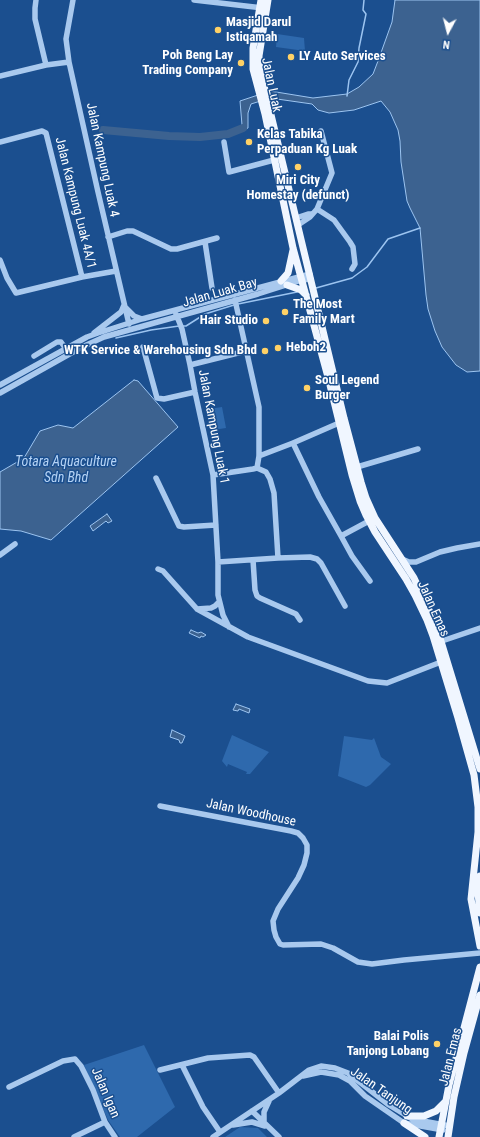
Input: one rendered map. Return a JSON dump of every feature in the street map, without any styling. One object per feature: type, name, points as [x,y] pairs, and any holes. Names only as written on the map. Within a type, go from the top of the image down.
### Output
[{"type":"main road","name":"Jalan Luak","points":[[268,0],[262,5],[259,56],[260,82],[312,282]]},
{"type":"main road","name":"Jalan Luak","points":[[268,114],[274,160],[303,288]]},
{"type":"main road","points":[[293,248],[288,274],[284,283],[303,288]]},
{"type":"main road","name":"Jalan Emas","points":[[312,282],[357,467],[366,498],[375,518],[411,575],[430,610],[442,641],[480,769]]},
{"type":"main road","name":"Jalan Emas","points":[[303,288],[328,377],[356,488],[369,521],[415,595],[433,636],[469,755],[476,789],[478,832],[471,899],[480,946]]},
{"type":"main road","points":[[480,876],[478,893],[480,913]]},
{"type":"main road","name":"Jalan Emas","points":[[440,1130],[445,1102],[480,967]]},
{"type":"main road","name":"Jalan Emas","points":[[449,1131],[454,1096],[480,995]]},
{"type":"main road","points":[[405,1120],[424,1116],[436,1110],[445,1102]]},
{"type":"main road","points":[[405,1120],[425,1137]]},
{"type":"street","points":[[36,0],[35,19],[46,65]]},
{"type":"street","name":"Jalan Kampung Luak 4","points":[[73,0],[66,39],[69,62],[129,324]]},
{"type":"street","points":[[194,0],[262,5]]},
{"type":"street","points":[[0,76],[46,65],[69,62]]},
{"type":"street","name":"Jalan Kampung Luak 4A/1","points":[[0,142],[42,131],[46,133],[82,277]]},
{"type":"street","points":[[297,222],[317,209],[332,174],[321,132]]},
{"type":"street","points":[[224,142],[229,172],[274,160]]},
{"type":"street","points":[[317,209],[334,220],[350,242],[355,264],[352,269]]},
{"type":"street","points":[[108,237],[127,231],[133,231],[171,248],[177,249],[218,238]]},
{"type":"street","points":[[205,242],[212,288]]},
{"type":"street","points":[[0,260],[7,278],[16,293],[82,277],[116,271]]},
{"type":"street","name":"Jalan Luak Bay","points":[[129,324],[284,283],[303,288],[312,282]]},
{"type":"street","name":"Jalan Luak Bay","points":[[125,330],[179,320],[284,283]]},
{"type":"street","points":[[235,300],[259,407],[259,456],[257,468]]},
{"type":"street","points":[[0,385],[87,337],[121,312],[125,306],[134,316],[142,320]]},
{"type":"street","name":"Jalan Kampung Luak 1","points":[[175,311],[182,329],[213,475],[219,602],[229,627]]},
{"type":"street","points":[[87,337],[129,324]]},
{"type":"street","points":[[129,324],[135,328]]},
{"type":"street","points":[[0,393],[82,347],[104,337],[125,330],[129,324]]},
{"type":"street","points":[[34,356],[60,342],[66,349]]},
{"type":"street","points":[[143,346],[157,398],[164,399],[195,392]]},
{"type":"street","points":[[190,365],[246,351]]},
{"type":"street","points":[[259,456],[339,423]]},
{"type":"street","points":[[293,443],[319,497],[352,556],[370,581]]},
{"type":"street","points":[[357,467],[418,449]]},
{"type":"street","points":[[213,475],[257,468],[266,472],[270,479],[274,493],[278,558]]},
{"type":"street","points":[[156,478],[179,526],[184,528],[216,525]]},
{"type":"street","points":[[341,536],[369,521]]},
{"type":"street","points":[[0,555],[15,544]]},
{"type":"street","points":[[401,559],[416,562],[440,552],[480,544]]},
{"type":"street","points":[[218,562],[278,558],[317,559],[344,606]]},
{"type":"street","points":[[253,560],[256,596],[296,614],[300,620]]},
{"type":"street","points":[[411,575],[416,562]]},
{"type":"street","points":[[158,569],[163,571],[198,609],[248,637],[375,683],[387,683],[441,662]]},
{"type":"street","points":[[198,609],[211,608],[219,602]]},
{"type":"street","points":[[442,641],[480,628]]},
{"type":"street","name":"Jalan Woodhouse","points":[[160,806],[291,831],[298,833],[303,838],[307,845],[304,865],[298,878],[278,909],[273,921],[276,937],[280,944],[313,944],[327,946],[358,962],[372,964],[480,953]]},
{"type":"street","points":[[160,1070],[208,1058],[245,1055],[254,1057],[279,1093]]},
{"type":"street","name":"Jalan Igan","points":[[9,1087],[63,1061],[75,1060],[81,1066],[105,1122],[115,1137]]},
{"type":"street","points":[[182,1065],[203,1107],[220,1132]]},
{"type":"street","name":"Jalan Tanjung","points":[[213,1137],[272,1098],[309,1070],[321,1066],[330,1066],[348,1073],[405,1120],[417,1121],[440,1130],[449,1131]]},
{"type":"street","points":[[266,1125],[264,1112],[272,1098]]},
{"type":"street","points":[[252,1111],[279,1137]]},
{"type":"street","points":[[74,1137],[105,1122]]},
{"type":"street","points":[[231,1125],[252,1122],[266,1125]]},
{"type":"shaded area","points":[[277,34],[304,38],[305,51],[276,47]]},
{"type":"shaded area","points":[[222,407],[226,428],[213,430],[209,409]]},
{"type":"shaded area","points":[[232,735],[269,752],[250,774],[246,774],[247,772],[228,764],[227,767],[222,761]]},
{"type":"shaded area","points":[[344,736],[372,740],[374,738],[381,757],[391,764],[370,785],[366,787],[338,776]]},
{"type":"shaded area","points":[[144,1045],[175,1107],[137,1137],[120,1137],[108,1120],[84,1065]]},
{"type":"shaded area","points":[[240,1127],[258,1128],[267,1137],[225,1137]]},
{"type":"water","points":[[395,0],[480,0],[480,371],[467,372],[456,365],[442,347],[435,331],[428,309],[420,228],[407,201],[398,130],[390,112],[381,101],[354,110],[329,113],[318,110],[312,104],[270,98],[251,104],[248,113],[248,128],[235,134],[232,130],[237,129],[242,125],[240,101],[270,91],[313,98],[347,94],[359,87],[373,74],[392,22]]},
{"type":"water","name":"Totara Aquaculture Sdn Bhd","points":[[134,380],[138,381],[178,427],[51,540],[21,531],[0,529],[0,472],[24,458],[40,431],[58,425],[73,428]]},
{"type":"water","points":[[107,514],[112,521],[108,523],[106,521],[93,531],[90,526]]},
{"type":"water","points":[[191,630],[198,633],[201,632],[206,635],[203,637],[201,636],[200,638],[189,633]]},
{"type":"water","points":[[236,704],[250,709],[249,713],[239,709],[238,711],[233,710]]},
{"type":"water","points":[[172,730],[185,736],[182,743],[180,743],[179,740],[170,737]]},
{"type":"waterway","points":[[347,96],[349,80],[358,62],[359,48],[366,14],[363,10],[364,0]]},
{"type":"waterway","points":[[103,130],[169,136],[200,137],[228,134],[243,128]]},
{"type":"waterway","points":[[316,288],[352,278],[367,267],[388,239],[420,228]]},
{"type":"waterway","points":[[238,304],[297,292]]},
{"type":"waterway","points":[[183,326],[186,326],[205,314],[234,305]]},
{"type":"waterway","points":[[116,338],[151,330],[179,326]]},
{"type":"place","name":"Masjid Darul Istiqamah","points":[[218,30]]},
{"type":"place","name":"LY Auto Services","points":[[291,57]]},
{"type":"place","name":"Poh Beng Lay Trading Company","points":[[241,63]]},
{"type":"place","name":"Kelas Tabika Perpaduan Kg Luak","points":[[249,142]]},
{"type":"place","name":"Miri City Homestay (defunct)","points":[[298,167]]},
{"type":"place","name":"The Most Family Mart","points":[[285,312]]},
{"type":"place","name":"Hair Studio","points":[[266,321]]},
{"type":"place","name":"Heboh2","points":[[278,348]]},
{"type":"place","name":"WTK Service & Warehousing Sdn Bhd","points":[[265,351]]},
{"type":"place","name":"Soul Legend Burger","points":[[307,388]]},
{"type":"place","name":"Balai Polis Tanjong Lobang","points":[[437,1044]]}]
